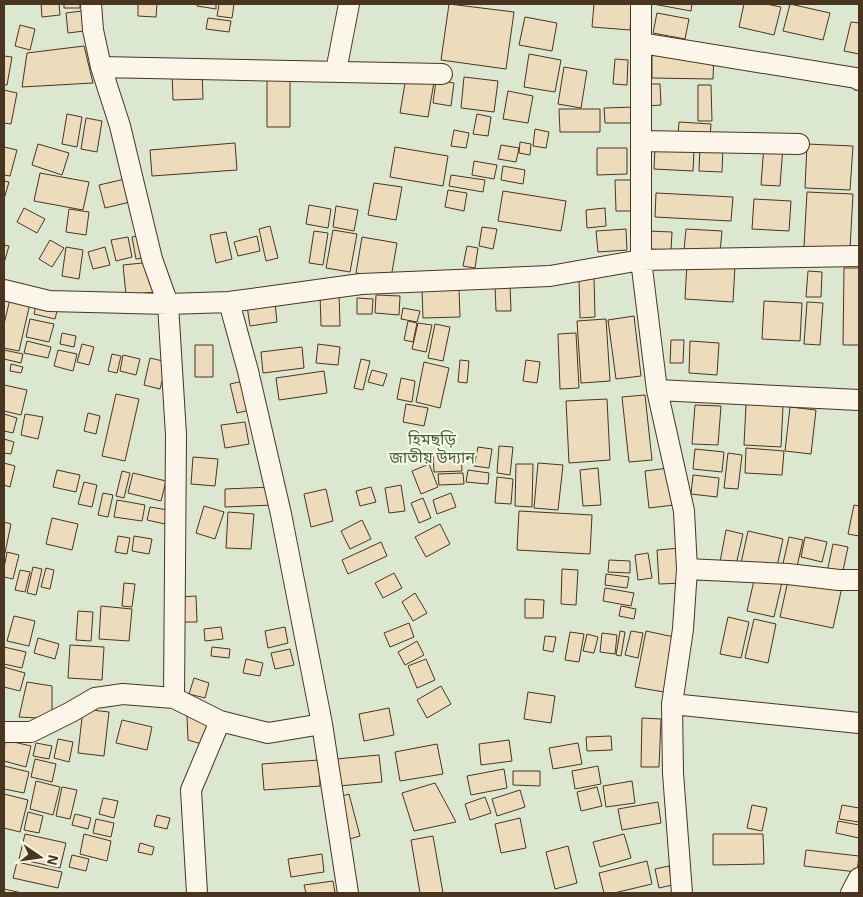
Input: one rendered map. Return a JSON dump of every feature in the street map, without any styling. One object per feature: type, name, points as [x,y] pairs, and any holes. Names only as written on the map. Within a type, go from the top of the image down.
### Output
[{"type":"street","points":[[91,4],[93,30],[101,67],[120,126],[152,259],[168,304],[176,435],[174,698]]},
{"type":"street","points":[[336,71],[349,4]]},
{"type":"street","points":[[641,4],[641,260],[657,390],[684,511],[687,569],[684,629],[672,704],[673,773],[682,893]]},
{"type":"street","points":[[641,43],[859,80]]},
{"type":"street","points":[[101,67],[442,74]]},
{"type":"street","points":[[641,141],[799,144]]},
{"type":"street","points":[[4,290],[49,301],[168,304],[229,302],[361,284],[550,276],[641,260],[859,256]]},
{"type":"street","points":[[229,302],[272,472],[322,724],[348,893]]},
{"type":"street","points":[[657,390],[859,400]]},
{"type":"street","points":[[687,569],[859,580]]},
{"type":"street","points":[[4,732],[31,732],[95,698],[124,694],[174,698],[220,721],[268,733],[322,724]]},
{"type":"street","points":[[672,704],[859,723]]},
{"type":"street","points":[[197,893],[191,790],[220,721]]},
{"type":"street","points":[[852,893],[859,878]]},
{"type":"green space","name":"হিমছড়ি জাতীয় উদ্যান","points":[[4,4],[859,4],[859,893],[4,893]]},
{"type":"building","points":[[41,4],[59,4],[60,15],[42,17]]},
{"type":"building","points":[[64,4],[80,4],[80,8],[64,8]]},
{"type":"building","points":[[138,4],[157,4],[156,17],[138,16]]},
{"type":"building","points":[[197,4],[216,4],[216,9],[197,6]]},
{"type":"building","points":[[219,4],[234,4],[232,18],[217,16]]},
{"type":"building","points":[[449,4],[514,12],[506,69],[441,60]]},
{"type":"building","points":[[594,4],[632,4],[630,30],[592,27]]},
{"type":"building","points":[[653,4],[692,4],[691,11]]},
{"type":"building","points":[[744,4],[766,4],[781,7],[774,35],[739,27]]},
{"type":"building","points":[[790,4],[830,13],[823,40],[783,31]]},
{"type":"building","points":[[82,11],[84,31],[68,33],[66,13]]},
{"type":"building","points":[[657,13],[689,19],[685,39],[653,33]]},
{"type":"building","points":[[525,17],[557,23],[552,51],[519,45]]},
{"type":"building","points":[[208,18],[231,21],[229,32],[206,29]]},
{"type":"building","points":[[851,22],[859,23],[859,54],[844,51]]},
{"type":"building","points":[[20,25],[35,29],[30,50],[15,46]]},
{"type":"building","points":[[84,46],[93,83],[22,87],[27,53]]},
{"type":"building","points":[[652,51],[714,52],[713,79],[652,78]]},
{"type":"building","points":[[529,54],[561,60],[555,92],[524,87]]},
{"type":"building","points":[[4,56],[12,57],[7,85],[4,85]]},
{"type":"building","points":[[615,59],[628,60],[627,85],[613,84]]},
{"type":"building","points":[[564,67],[587,71],[581,108],[558,104]]},
{"type":"building","points":[[172,71],[202,71],[203,99],[173,100]]},
{"type":"building","points":[[267,74],[290,74],[290,127],[267,127]]},
{"type":"building","points":[[406,77],[434,82],[428,117],[400,113]]},
{"type":"building","points":[[464,77],[498,81],[494,112],[461,108]]},
{"type":"building","points":[[436,80],[454,83],[451,106],[433,103]]},
{"type":"building","points":[[648,84],[660,84],[661,105],[648,106]]},
{"type":"building","points":[[698,85],[711,85],[712,121],[698,121]]},
{"type":"building","points":[[4,90],[17,93],[11,124],[4,123]]},
{"type":"building","points":[[508,91],[533,96],[528,123],[503,119]]},
{"type":"building","points":[[635,107],[635,123],[605,123],[604,108]]},
{"type":"building","points":[[559,109],[600,109],[600,132],[560,132]]},
{"type":"building","points":[[67,114],[82,117],[77,147],[62,144]]},
{"type":"building","points":[[477,114],[491,117],[488,136],[473,134]]},
{"type":"building","points":[[86,118],[102,121],[97,152],[81,149]]},
{"type":"building","points":[[679,122],[711,124],[710,137],[678,135]]},
{"type":"building","points":[[535,129],[549,132],[546,148],[533,146]]},
{"type":"building","points":[[454,130],[469,133],[466,148],[451,146]]},
{"type":"building","points":[[520,142],[531,144],[530,155],[519,153]]},
{"type":"building","points":[[235,143],[237,170],[152,176],[150,150]]},
{"type":"building","points":[[38,144],[69,153],[62,175],[32,165]]},
{"type":"building","points":[[807,144],[853,146],[850,190],[805,188]]},
{"type":"building","points":[[501,145],[519,148],[516,162],[498,159]]},
{"type":"building","points":[[700,145],[723,146],[722,172],[699,171]]},
{"type":"building","points":[[764,145],[783,146],[780,186],[761,185]]},
{"type":"building","points":[[4,147],[17,150],[10,176],[4,175]]},
{"type":"building","points":[[395,147],[448,156],[443,186],[390,177]]},
{"type":"building","points":[[597,148],[627,148],[627,174],[597,175]]},
{"type":"building","points":[[655,148],[694,150],[693,171],[654,169]]},
{"type":"building","points":[[474,161],[497,165],[494,179],[472,175]]},
{"type":"building","points":[[503,166],[525,170],[523,184],[501,180]]},
{"type":"building","points":[[40,173],[89,182],[83,210],[34,201]]},
{"type":"building","points":[[451,175],[485,180],[483,192],[449,186]]},
{"type":"building","points":[[125,179],[130,202],[105,208],[99,185]]},
{"type":"building","points":[[615,180],[631,180],[631,211],[616,211]]},
{"type":"building","points":[[4,181],[9,182],[4,199]]},
{"type":"building","points":[[374,183],[402,187],[396,220],[368,215]]},
{"type":"building","points":[[448,190],[467,193],[464,211],[445,207]]},
{"type":"building","points":[[503,191],[566,201],[561,231],[498,221]]},
{"type":"building","points":[[807,192],[853,194],[850,249],[804,247]]},
{"type":"building","points":[[656,193],[733,197],[731,221],[655,217]]},
{"type":"building","points":[[754,199],[791,201],[789,231],[752,229]]},
{"type":"building","points":[[309,205],[331,209],[328,228],[306,224]]},
{"type":"building","points":[[336,206],[358,210],[354,231],[333,227]]},
{"type":"building","points":[[24,208],[45,219],[37,233],[17,222]]},
{"type":"building","points":[[605,208],[606,226],[587,228],[586,210]]},
{"type":"building","points":[[69,209],[89,212],[86,235],[66,232]]},
{"type":"building","points":[[270,226],[278,258],[266,261],[259,229]]},
{"type":"building","points":[[482,227],[497,229],[493,249],[479,246]]},
{"type":"building","points":[[626,229],[627,250],[598,252],[596,231]]},
{"type":"building","points":[[686,229],[722,231],[720,252],[684,250]]},
{"type":"building","points":[[333,230],[357,234],[350,272],[326,268]]},
{"type":"building","points":[[314,231],[328,233],[323,265],[309,263]]},
{"type":"building","points":[[648,231],[672,232],[671,250],[647,249]]},
{"type":"building","points":[[226,232],[232,259],[216,263],[210,235]]},
{"type":"building","points":[[145,234],[149,257],[136,259],[132,237]]},
{"type":"building","points":[[257,236],[260,251],[238,256],[234,242]]},
{"type":"building","points":[[128,237],[132,257],[116,261],[111,240]]},
{"type":"building","points":[[362,237],[397,243],[391,278],[356,273]]},
{"type":"building","points":[[50,240],[64,248],[52,267],[39,259]]},
{"type":"building","points":[[4,245],[9,246],[4,263]]},
{"type":"building","points":[[467,246],[478,248],[475,268],[463,266]]},
{"type":"building","points":[[66,247],[83,250],[79,279],[62,276]]},
{"type":"building","points":[[105,247],[110,265],[93,269],[88,252]]},
{"type":"building","points":[[152,262],[155,292],[126,295],[123,265]]},
{"type":"building","points":[[687,262],[735,265],[733,302],[685,299]]},
{"type":"building","points":[[844,268],[859,268],[859,345],[843,345]]},
{"type":"building","points":[[808,271],[822,272],[821,297],[806,297]]},
{"type":"building","points":[[594,277],[595,317],[580,318],[579,278]]},
{"type":"building","points":[[495,285],[510,285],[511,311],[496,311]]},
{"type":"building","points":[[422,289],[459,289],[460,317],[423,318]]},
{"type":"building","points":[[339,292],[340,326],[321,326],[320,293]]},
{"type":"building","points":[[11,295],[31,299],[19,351],[4,348],[4,324]]},
{"type":"building","points":[[376,295],[400,296],[399,315],[375,313]]},
{"type":"building","points":[[357,298],[373,299],[372,314],[357,314]]},
{"type":"building","points":[[764,301],[802,303],[800,341],[762,339]]},
{"type":"building","points":[[37,302],[58,307],[55,319],[34,314]]},
{"type":"building","points":[[807,302],[823,303],[820,345],[804,344]]},
{"type":"building","points":[[275,303],[277,322],[250,326],[247,306]]},
{"type":"building","points":[[403,308],[420,311],[417,322],[401,319]]},
{"type":"building","points":[[634,316],[641,376],[616,379],[608,320]]},
{"type":"building","points":[[30,319],[54,324],[49,342],[26,337]]},
{"type":"building","points":[[606,319],[610,381],[581,383],[577,321]]},
{"type":"building","points":[[408,321],[417,323],[413,342],[404,340]]},
{"type":"building","points":[[418,323],[432,325],[426,352],[412,349]]},
{"type":"building","points":[[435,324],[450,327],[443,361],[428,358]]},
{"type":"building","points":[[62,333],[76,336],[74,347],[60,344]]},
{"type":"building","points":[[576,333],[579,388],[560,389],[558,334]]},
{"type":"building","points":[[671,340],[684,340],[683,363],[670,363]]},
{"type":"building","points":[[27,341],[51,347],[48,358],[24,353]]},
{"type":"building","points":[[690,341],[719,343],[717,375],[689,373]]},
{"type":"building","points":[[82,344],[94,347],[89,365],[77,362]]},
{"type":"building","points":[[318,344],[340,347],[338,365],[316,363]]},
{"type":"building","points":[[195,345],[213,345],[213,377],[195,377]]},
{"type":"building","points":[[302,347],[304,368],[263,373],[261,352]]},
{"type":"building","points":[[4,350],[23,354],[21,363],[4,359]]},
{"type":"building","points":[[58,350],[77,354],[73,371],[54,366]]},
{"type":"building","points":[[112,354],[121,356],[117,373],[108,371]]},
{"type":"building","points":[[123,355],[140,359],[136,375],[120,371]]},
{"type":"building","points":[[150,358],[167,362],[160,389],[144,385]]},
{"type":"building","points":[[361,359],[370,361],[363,390],[354,388]]},
{"type":"building","points":[[460,360],[469,361],[467,383],[458,382]]},
{"type":"building","points":[[526,360],[540,362],[537,383],[523,381]]},
{"type":"building","points":[[424,362],[449,368],[440,408],[416,402]]},
{"type":"building","points":[[11,364],[23,367],[21,373],[10,371]]},
{"type":"building","points":[[372,370],[387,374],[383,386],[368,382]]},
{"type":"building","points":[[324,371],[327,393],[279,400],[276,378]]},
{"type":"building","points":[[401,378],[415,381],[412,402],[397,399]]},
{"type":"building","points":[[244,381],[250,410],[237,413],[230,384]]},
{"type":"building","points":[[4,385],[27,390],[21,415],[4,411]]},
{"type":"building","points":[[116,394],[139,399],[125,461],[102,456]]},
{"type":"building","points":[[645,395],[652,460],[629,462],[622,397]]},
{"type":"building","points":[[607,399],[610,460],[569,463],[566,401]]},
{"type":"building","points":[[406,404],[428,408],[424,426],[403,422]]},
{"type":"building","points":[[746,404],[783,406],[781,447],[744,445]]},
{"type":"building","points":[[695,405],[721,406],[718,445],[692,444]]},
{"type":"building","points":[[790,407],[816,410],[811,454],[785,451]]},
{"type":"building","points":[[88,413],[100,416],[96,434],[84,431]]},
{"type":"building","points":[[4,414],[17,418],[13,433],[4,431]]},
{"type":"building","points":[[25,414],[43,417],[38,439],[21,435]]},
{"type":"building","points":[[245,422],[249,444],[225,448],[221,425]]},
{"type":"building","points":[[4,439],[14,442],[11,454],[4,453]]},
{"type":"building","points":[[499,446],[513,447],[510,475],[497,473]]},
{"type":"building","points":[[478,447],[492,449],[489,468],[474,466]]},
{"type":"building","points":[[746,448],[784,451],[782,475],[745,473]]},
{"type":"building","points":[[695,449],[724,452],[722,472],[693,469]]},
{"type":"building","points":[[461,452],[462,471],[434,472],[433,453]]},
{"type":"building","points":[[728,453],[742,455],[738,489],[724,488]]},
{"type":"building","points":[[193,457],[218,459],[215,486],[191,484]]},
{"type":"building","points":[[4,463],[15,466],[10,487],[4,485]]},
{"type":"building","points":[[538,463],[563,465],[558,510],[534,508]]},
{"type":"building","points":[[429,464],[438,487],[421,494],[412,471]]},
{"type":"building","points":[[516,464],[533,464],[532,507],[515,506]]},
{"type":"building","points":[[598,468],[601,505],[583,506],[580,470]]},
{"type":"building","points":[[669,468],[674,505],[649,508],[645,471]]},
{"type":"building","points":[[57,470],[80,475],[76,492],[53,487]]},
{"type":"building","points":[[468,470],[489,473],[488,484],[466,482]]},
{"type":"building","points":[[122,471],[130,473],[124,498],[116,496]]},
{"type":"building","points":[[133,473],[166,481],[161,501],[128,493]]},
{"type":"building","points":[[463,473],[464,484],[439,485],[438,474]]},
{"type":"building","points":[[693,475],[719,478],[717,497],[691,494]]},
{"type":"building","points":[[497,477],[513,479],[511,504],[495,503]]},
{"type":"building","points":[[84,482],[97,485],[92,507],[78,504]]},
{"type":"building","points":[[401,485],[405,511],[389,513],[385,488]]},
{"type":"building","points":[[272,487],[273,505],[225,507],[225,489]]},
{"type":"building","points":[[371,487],[376,502],[360,506],[356,491]]},
{"type":"building","points":[[326,489],[333,521],[311,527],[304,494]]},
{"type":"building","points":[[103,493],[113,495],[108,517],[98,515]]},
{"type":"building","points":[[451,493],[456,507],[437,514],[433,500]]},
{"type":"building","points":[[423,498],[431,518],[419,523],[411,503]]},
{"type":"building","points":[[117,500],[145,505],[142,521],[114,517]]},
{"type":"building","points":[[854,505],[859,506],[859,536],[848,534]]},
{"type":"building","points":[[204,506],[224,512],[215,539],[196,533]]},
{"type":"building","points":[[150,507],[168,510],[165,524],[147,520]]},
{"type":"building","points":[[519,511],[592,515],[590,554],[517,550]]},
{"type":"building","points":[[228,512],[254,514],[251,549],[226,548]]},
{"type":"building","points":[[52,518],[78,524],[72,550],[46,544]]},
{"type":"building","points":[[362,520],[371,539],[350,549],[341,531]]},
{"type":"building","points":[[4,522],[11,524],[5,553],[4,553]]},
{"type":"building","points":[[440,524],[450,544],[426,557],[415,537]]},
{"type":"building","points":[[726,530],[743,534],[736,565],[720,562]]},
{"type":"building","points":[[748,531],[783,539],[776,571],[741,563]]},
{"type":"building","points":[[118,536],[130,538],[127,554],[115,552]]},
{"type":"building","points":[[134,536],[152,539],[149,554],[132,551]]},
{"type":"building","points":[[789,537],[803,540],[796,571],[782,568]]},
{"type":"building","points":[[805,537],[827,542],[822,562],[801,557]]},
{"type":"building","points":[[381,542],[387,556],[348,574],[342,560]]},
{"type":"building","points":[[833,544],[848,547],[842,575],[827,572]]},
{"type":"building","points":[[681,548],[683,583],[659,584],[657,550]]},
{"type":"building","points":[[7,552],[19,555],[13,579],[4,577]]},
{"type":"building","points":[[648,553],[652,578],[638,580],[635,555]]},
{"type":"building","points":[[609,560],[630,561],[630,573],[608,572]]},
{"type":"building","points":[[33,567],[42,569],[36,595],[27,593]]},
{"type":"building","points":[[46,568],[54,570],[50,589],[41,587]]},
{"type":"building","points":[[562,569],[578,570],[576,605],[561,604]]},
{"type":"building","points":[[20,570],[30,572],[25,592],[15,590]]},
{"type":"building","points":[[394,573],[402,588],[383,598],[375,583]]},
{"type":"building","points":[[606,574],[629,577],[627,588],[605,585]]},
{"type":"building","points":[[755,576],[782,582],[774,617],[747,611]]},
{"type":"building","points":[[789,576],[842,587],[833,628],[780,617]]},
{"type":"building","points":[[124,583],[135,584],[132,607],[122,606]]},
{"type":"building","points":[[605,588],[634,593],[631,606],[603,601]]},
{"type":"building","points":[[415,593],[427,613],[413,621],[402,602]]},
{"type":"building","points":[[196,596],[197,622],[181,622],[180,597]]},
{"type":"building","points":[[525,599],[544,600],[543,618],[525,618]]},
{"type":"building","points":[[101,606],[132,609],[129,641],[99,639]]},
{"type":"building","points":[[621,606],[636,609],[634,619],[619,616]]},
{"type":"building","points":[[78,611],[93,612],[91,641],[76,640]]},
{"type":"building","points":[[14,616],[35,621],[29,646],[7,641]]},
{"type":"building","points":[[728,617],[749,622],[741,658],[720,654]]},
{"type":"building","points":[[754,619],[776,624],[768,663],[745,658]]},
{"type":"building","points":[[409,623],[414,637],[390,647],[384,633]]},
{"type":"building","points":[[221,627],[223,639],[205,641],[204,629]]},
{"type":"building","points":[[285,627],[288,643],[268,648],[265,631]]},
{"type":"building","points":[[620,631],[625,632],[621,656],[616,655]]},
{"type":"building","points":[[631,631],[643,633],[638,658],[625,655]]},
{"type":"building","points":[[646,631],[674,637],[664,692],[635,687]]},
{"type":"building","points":[[570,632],[584,634],[579,662],[565,660]]},
{"type":"building","points":[[602,633],[617,635],[615,654],[600,652]]},
{"type":"building","points":[[587,634],[598,637],[594,653],[583,651]]},
{"type":"building","points":[[545,636],[556,637],[553,652],[543,650]]},
{"type":"building","points":[[38,638],[59,644],[55,659],[34,653]]},
{"type":"building","points":[[417,641],[424,655],[405,665],[398,652]]},
{"type":"building","points":[[70,645],[104,647],[102,680],[68,678]]},
{"type":"building","points":[[4,647],[26,652],[22,668],[4,664]]},
{"type":"building","points":[[212,647],[230,649],[229,658],[211,656]]},
{"type":"building","points":[[290,649],[294,665],[275,669],[271,653]]},
{"type":"building","points":[[246,659],[263,663],[260,676],[243,673]]},
{"type":"building","points":[[426,659],[435,680],[417,688],[408,666]]},
{"type":"building","points":[[4,667],[25,673],[20,691],[4,687]]},
{"type":"building","points":[[194,678],[209,683],[205,698],[189,694]]},
{"type":"building","points":[[27,682],[52,686],[52,712],[38,718],[19,717]]},
{"type":"building","points":[[441,686],[451,704],[427,718],[417,700]]},
{"type":"building","points":[[528,692],[555,696],[551,723],[524,719]]},
{"type":"building","points":[[389,708],[394,735],[364,741],[359,714]]},
{"type":"building","points":[[83,709],[109,712],[104,756],[78,753]]},
{"type":"building","points":[[187,716],[212,723],[205,745],[188,740]]},
{"type":"building","points":[[642,718],[661,719],[659,767],[641,767]]},
{"type":"building","points":[[122,720],[152,727],[147,750],[116,743]]},
{"type":"building","points":[[611,736],[612,750],[587,751],[586,737]]},
{"type":"building","points":[[58,739],[73,742],[69,762],[54,758]]},
{"type":"building","points":[[5,740],[31,746],[26,767],[4,761]]},
{"type":"building","points":[[509,740],[512,761],[481,765],[479,744]]},
{"type":"building","points":[[36,743],[52,746],[49,759],[33,756]]},
{"type":"building","points":[[578,743],[582,764],[553,769],[549,748]]},
{"type":"building","points":[[437,744],[443,774],[400,781],[395,752]]},
{"type":"building","points":[[379,755],[382,782],[339,786],[336,759]]},
{"type":"building","points":[[35,759],[56,764],[52,782],[31,777]]},
{"type":"building","points":[[319,760],[320,786],[264,790],[262,764]]},
{"type":"building","points":[[4,766],[29,772],[24,793],[4,789]]},
{"type":"building","points":[[598,766],[601,784],[575,789],[572,771]]},
{"type":"building","points":[[504,769],[507,788],[471,795],[467,776]]},
{"type":"building","points":[[513,771],[540,771],[540,786],[513,785]]},
{"type":"building","points":[[36,781],[60,787],[53,815],[30,809]]},
{"type":"building","points":[[632,781],[635,803],[606,807],[603,786]]},
{"type":"building","points":[[435,783],[456,822],[414,831],[402,793]]},
{"type":"building","points":[[62,787],[77,790],[70,819],[56,816]]},
{"type":"building","points":[[597,787],[602,806],[581,811],[577,792]]},
{"type":"building","points":[[520,790],[525,807],[497,816],[492,799]]},
{"type":"building","points":[[4,794],[28,800],[20,832],[4,828]]},
{"type":"building","points":[[349,794],[360,836],[346,840],[335,798]]},
{"type":"building","points":[[485,797],[491,813],[470,820],[465,804]]},
{"type":"building","points":[[103,798],[118,801],[114,818],[99,814]]},
{"type":"building","points":[[658,802],[661,823],[622,830],[618,809]]},
{"type":"building","points":[[752,805],[767,808],[762,831],[747,828]]},
{"type":"building","points":[[842,805],[859,808],[859,822],[839,819]]},
{"type":"building","points":[[28,812],[43,816],[39,833],[24,830]]},
{"type":"building","points":[[75,814],[91,818],[88,829],[72,825]]},
{"type":"building","points":[[157,815],[170,818],[167,829],[154,826]]},
{"type":"building","points":[[520,818],[526,848],[501,853],[495,824]]},
{"type":"building","points":[[96,819],[114,823],[111,837],[93,833]]},
{"type":"building","points":[[838,821],[859,825],[859,838],[836,833]]},
{"type":"building","points":[[25,834],[66,843],[60,868],[19,859]]},
{"type":"building","points":[[84,834],[111,841],[107,861],[80,854]]},
{"type":"building","points":[[624,834],[631,858],[600,867],[593,842]]},
{"type":"building","points":[[713,834],[763,834],[764,864],[713,865]]},
{"type":"building","points":[[433,836],[443,893],[420,893],[411,840]]},
{"type":"building","points":[[140,843],[154,847],[152,855],[138,852]]},
{"type":"building","points":[[568,846],[577,883],[555,889],[546,852]]},
{"type":"building","points":[[806,850],[859,856],[857,872],[804,866]]},
{"type":"building","points":[[322,854],[324,872],[291,877],[288,859]]},
{"type":"building","points":[[72,855],[89,859],[86,871],[69,867]]},
{"type":"building","points":[[647,861],[652,884],[614,893],[604,893],[599,873]]},
{"type":"building","points":[[17,862],[62,872],[58,888],[13,878]]},
{"type":"building","points":[[669,866],[672,885],[659,888],[655,869]]},
{"type":"building","points":[[333,881],[335,893],[306,893],[304,885]]},
{"type":"building","points":[[4,889],[22,893],[4,893]]}]
